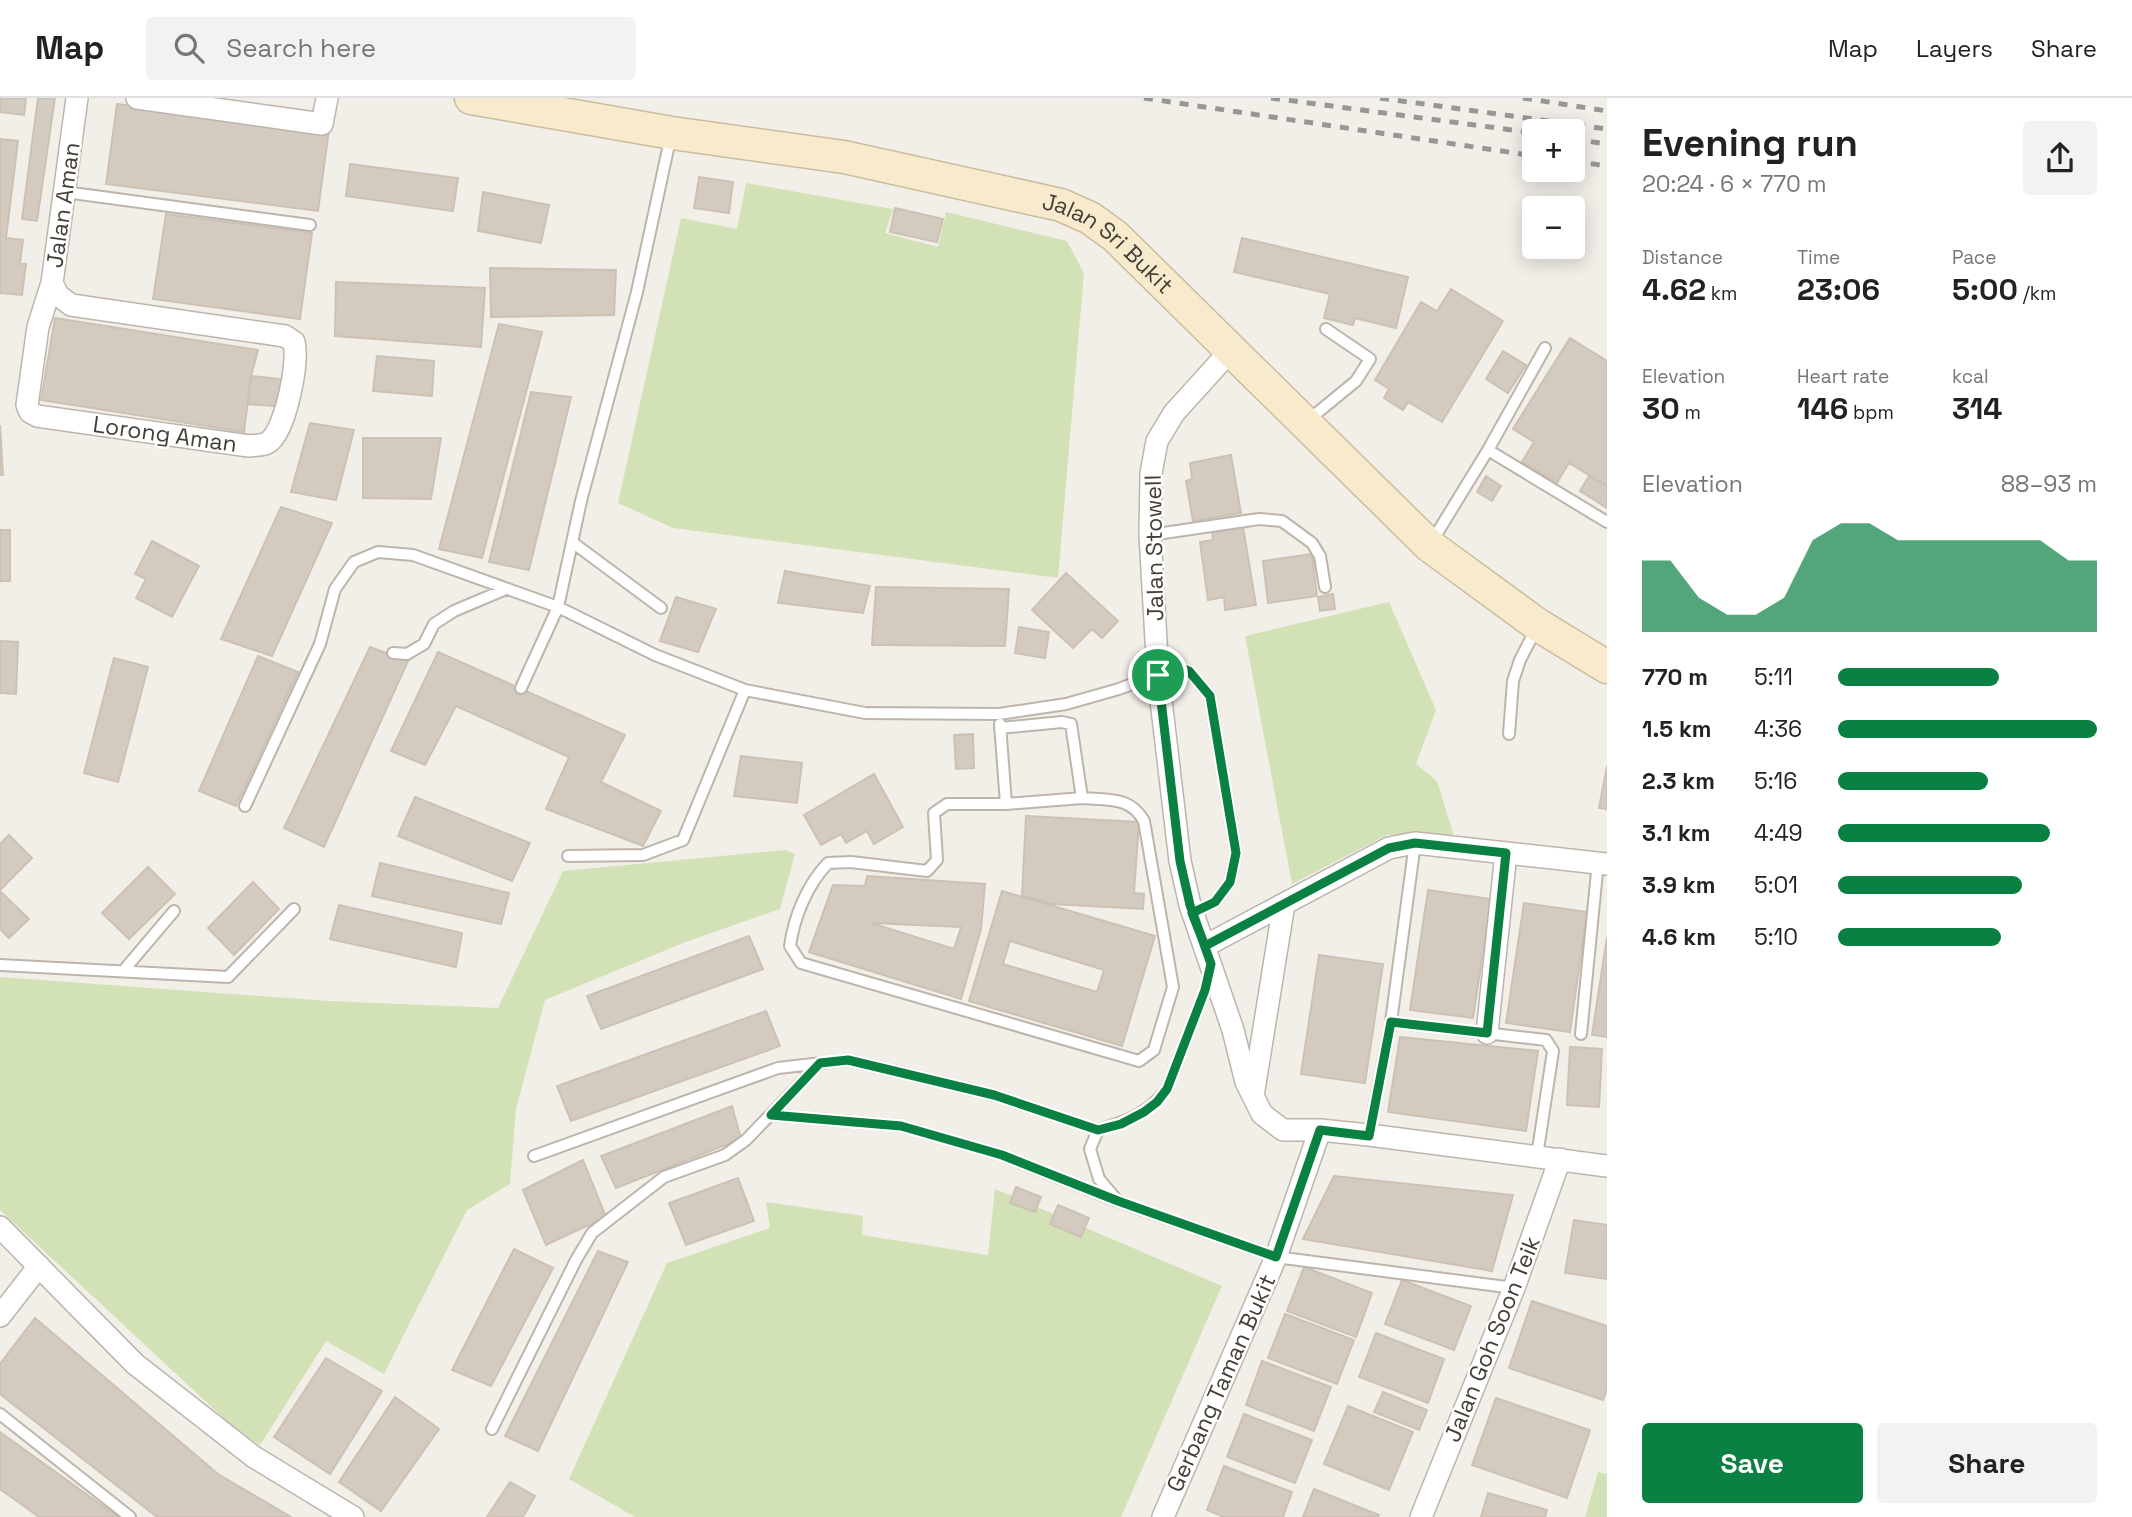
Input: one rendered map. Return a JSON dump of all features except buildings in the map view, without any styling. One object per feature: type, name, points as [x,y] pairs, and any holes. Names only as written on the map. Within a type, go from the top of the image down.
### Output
[{"type":"street","name":"Jalan Aman","points":[[71,305],[58,295],[52,283],[77,98]]},
{"type":"street","points":[[137,98],[322,124],[327,98]]},
{"type":"street","name":"Jalan Sri Bukit","points":[[471,98],[672,133],[844,157],[1060,205],[1090,218],[1115,236],[1430,546],[1538,625],[1607,667]]},
{"type":"street","name":"Lorong Aman","points":[[52,283],[38,327],[27,405],[30,412],[37,416],[249,446],[265,444],[271,440],[282,421],[290,389],[295,364],[294,342],[285,336],[71,305]]},
{"type":"street","name":"Jalan Stowell","points":[[1231,350],[1174,413],[1157,441],[1151,473],[1150,535],[1158,675],[1180,861],[1192,913],[1233,1030],[1246,1082],[1262,1114],[1283,1130],[1320,1130],[1607,1166]]},
{"type":"street","points":[[1208,955],[1284,904],[1389,848],[1415,843],[1603,863]]},
{"type":"street","points":[[1487,1033],[1506,853]]},
{"type":"street","points":[[1253,1097],[1284,904]]},
{"type":"street","name":"Gerbang Taman Bukit","points":[[1163,1517],[1276,1257],[1320,1130]]},
{"type":"street","name":"Jalan Goh Soon Teik","points":[[1420,1517],[1514,1288],[1560,1159]]},
{"type":"street","points":[[0,1227],[135,1364],[254,1457],[353,1517]]},
{"type":"street","points":[[0,1316],[39,1266]]},
{"type":"lane","points":[[521,688],[558,607],[572,542],[637,292],[672,133]]},
{"type":"lane","points":[[65,191],[310,225]]},
{"type":"lane","points":[[1304,424],[1356,381],[1370,359],[1326,329]]},
{"type":"lane","points":[[1430,546],[1545,348]]},
{"type":"lane","points":[[1488,450],[1607,522]]},
{"type":"lane","points":[[1150,535],[1259,519],[1282,521],[1312,543],[1320,556],[1325,587]]},
{"type":"lane","points":[[572,542],[661,608]]},
{"type":"lane","points":[[245,806],[320,644],[335,589],[354,562],[378,552],[413,555],[558,607],[655,654],[745,690],[865,713],[999,714],[1066,704],[1119,689],[1177,667],[1189,671],[1210,696],[1236,853],[1230,882],[1215,902],[1192,913]]},
{"type":"lane","points":[[393,653],[407,654],[424,644],[435,624],[454,611],[506,589]]},
{"type":"lane","points":[[1509,734],[1513,681],[1520,660],[1538,625]]},
{"type":"lane","points":[[568,856],[643,855],[683,840],[745,690]]},
{"type":"lane","points":[[999,714],[1006,804]]},
{"type":"lane","points":[[1000,728],[1062,722],[1071,724],[1082,798]]},
{"type":"lane","points":[[1082,798],[1126,802],[1138,810],[1144,821],[1172,987],[1154,1050],[1139,1061],[800,963],[790,946],[793,925],[816,876],[828,863],[851,862],[927,871],[937,860],[934,813],[947,804],[1006,804],[1082,798]]},
{"type":"lane","points":[[1369,1136],[1391,1022],[1415,843]]},
{"type":"lane","points":[[1581,1034],[1603,863]]},
{"type":"lane","points":[[0,965],[228,976],[294,909]]},
{"type":"lane","points":[[124,970],[174,911]]},
{"type":"lane","points":[[534,1156],[778,1068],[848,1060],[994,1095],[1098,1130],[1121,1124],[1144,1112],[1157,1102],[1167,1089],[1205,990],[1208,955]]},
{"type":"lane","points":[[1391,1022],[1546,1040],[1553,1051],[1537,1156]]},
{"type":"lane","points":[[492,1429],[576,1259],[592,1233],[664,1177],[725,1154],[746,1140],[820,1063]]},
{"type":"lane","points":[[771,1115],[901,1126],[1002,1155],[1118,1201],[1276,1257],[1514,1288]]},
{"type":"lane","points":[[1098,1130],[1090,1149],[1099,1179],[1118,1201]]},
{"type":"lane","points":[[0,1414],[130,1517]]},
{"type":"green space","points":[[746,183],[893,209],[885,233],[938,247],[946,212],[1067,241],[1084,273],[1058,578],[673,528],[618,503],[681,218],[737,229]]},
{"type":"green space","points":[[1389,602],[1436,710],[1416,764],[1437,781],[1454,836],[1387,835],[1292,884],[1245,636]]},
{"type":"green space","points":[[786,850],[795,854],[780,909],[683,943],[545,1000],[516,1109],[510,1184],[467,1210],[384,1374],[326,1341],[260,1445],[231,1425],[0,1210],[0,977],[329,1001],[498,1008],[563,871]]},
{"type":"green space","points":[[995,1189],[1222,1286],[1121,1517],[635,1517],[569,1479],[667,1263],[770,1228],[766,1202],[863,1216],[862,1235],[988,1255]]},
{"type":"green space","points":[[1598,1472],[1607,1474],[1607,1517],[1585,1517]]},
{"type":"railway","points":[[1144,98],[1522,154]]},
{"type":"railway","points":[[1271,98],[1522,131]]},
{"type":"railway","points":[[1380,98],[1607,129]]},
{"type":"railway","points":[[1523,98],[1607,111]]},
{"type":"railway","points":[[1585,141],[1607,144]]},
{"type":"railway","points":[[1585,163],[1607,166]]},
{"type":"route","points":[[1158,675],[1177,667],[1189,671],[1210,696],[1236,853],[1230,882],[1215,902],[1192,913],[1205,946],[1389,848],[1415,843],[1506,853],[1487,1033],[1391,1022],[1369,1136],[1320,1130],[1276,1257],[1118,1201],[1002,1155],[901,1126],[771,1115],[820,1063],[848,1060],[994,1095],[1098,1130],[1121,1124],[1157,1102],[1167,1089],[1205,990],[1211,964],[1192,913],[1180,861],[1158,675]]}]
